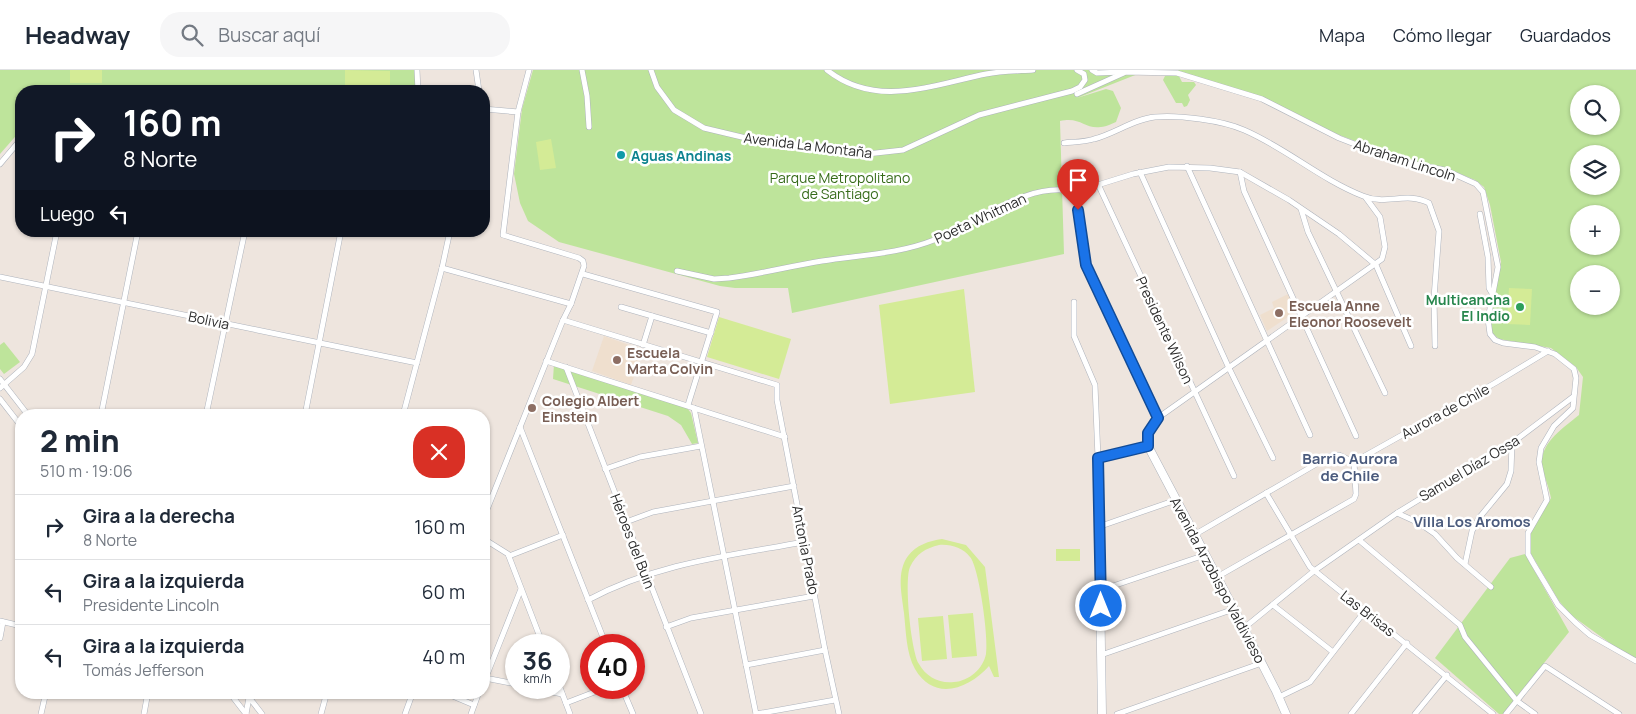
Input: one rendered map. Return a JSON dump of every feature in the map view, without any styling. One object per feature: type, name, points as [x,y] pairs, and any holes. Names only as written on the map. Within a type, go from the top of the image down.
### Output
[{"type":"street","points":[[417,70],[418,85]]},
{"type":"street","points":[[476,70],[477,85]]},
{"type":"street","points":[[490,502],[583,274],[583,261],[579,258],[502,235],[518,112],[529,70]]},
{"type":"street","points":[[582,70],[587,96],[589,127]]},
{"type":"street","name":"Avenida La Montaña","points":[[651,70],[659,91],[674,110],[704,128],[746,138],[867,154],[903,150],[979,115],[1076,90],[1086,77],[1077,70]]},
{"type":"street","points":[[827,70],[854,86],[880,92],[896,93],[1002,72],[1033,70]]},
{"type":"street","points":[[1092,70],[1103,73],[1124,73]]},
{"type":"street","points":[[1077,94],[1124,73]]},
{"type":"street","name":"Abraham Lincoln","points":[[1124,73],[1177,73],[1262,99],[1338,138],[1394,158],[1445,170],[1476,184],[1482,192],[1498,263],[1488,328],[1495,340],[1548,351]]},
{"type":"street","points":[[490,110],[518,112]]},
{"type":"street","points":[[1064,143],[1094,140],[1152,117],[1173,117],[1213,122],[1242,129],[1270,143],[1332,183],[1366,198],[1384,200],[1417,197],[1429,203],[1439,231],[1434,298],[1435,346]]},
{"type":"street","points":[[0,164],[15,146]]},
{"type":"street","points":[[1187,166],[1310,435]]},
{"type":"street","name":"Poeta Whitman","points":[[677,271],[714,279],[729,278],[889,252],[932,241],[1022,198],[1053,190],[1075,192],[1140,172],[1187,166],[1240,172],[1301,208],[1340,234],[1376,266],[1410,346]]},
{"type":"street","points":[[1140,172],[1228,366],[1274,458]]},
{"type":"street","points":[[1240,172],[1244,191],[1356,436]]},
{"type":"street","name":"Presidente Wilson","points":[[1098,184],[1193,392],[1234,476]]},
{"type":"street","points":[[1075,192],[1086,265],[1158,418]]},
{"type":"street","points":[[1098,458],[1148,446],[1148,433],[1158,418],[1228,366],[1376,266],[1382,259],[1385,247],[1380,217],[1366,198]]},
{"type":"street","points":[[1301,208],[1308,232],[1384,393]]},
{"type":"street","name":"Abraham Lincoln","points":[[1480,214],[1488,257],[1489,288],[1493,295]]},
{"type":"street","points":[[23,409],[1,384],[24,367],[30,358],[56,237]]},
{"type":"street","points":[[102,409],[137,237]]},
{"type":"street","points":[[207,409],[244,237]]},
{"type":"street","points":[[306,409],[340,237]]},
{"type":"street","points":[[405,409],[449,237]]},
{"type":"street","points":[[442,268],[571,304]]},
{"type":"street","points":[[583,274],[717,312],[688,405]]},
{"type":"street","name":"Bolivia","points":[[0,277],[417,363]]},
{"type":"street","points":[[1074,302],[1074,336],[1095,385],[1101,526],[1102,714]]},
{"type":"street","points":[[621,307],[711,333]]},
{"type":"street","points":[[642,344],[652,316]]},
{"type":"street","points":[[563,320],[702,362]]},
{"type":"street","points":[[1548,351],[1574,369],[1576,378],[1573,408],[1554,426],[1541,448],[1539,462],[1547,500],[1528,533],[1528,554],[1558,605],[1590,635],[1636,661]]},
{"type":"street","name":"Aurora de Chile","points":[[1354,462],[1548,351]]},
{"type":"street","points":[[546,361],[785,437]]},
{"type":"street","name":"Antonia Prado","points":[[702,362],[777,385],[777,400],[814,596],[839,714]]},
{"type":"street","name":"Héroes del Buin","points":[[566,367],[701,714]]},
{"type":"street","name":"Samuel Díaz Ossa","points":[[1244,628],[1314,571],[1397,513],[1512,443],[1573,397]]},
{"type":"street","points":[[0,400],[15,419]]},
{"type":"street","points":[[694,408],[756,714],[835,700]]},
{"type":"street","points":[[520,426],[602,634]]},
{"type":"street","points":[[1465,564],[1472,531],[1479,518],[1507,484],[1511,471],[1512,443]]},
{"type":"street","points":[[605,469],[632,459],[701,446]]},
{"type":"street","name":"Avenida Arzobispo Valdivieso","points":[[1148,446],[1244,628],[1286,714]]},
{"type":"street","points":[[1194,534],[1333,455],[1339,455],[1354,462],[1356,486],[1354,499],[1217,578]]},
{"type":"street","points":[[626,522],[653,512],[794,486]]},
{"type":"street","name":"Las Brisas","points":[[1266,493],[1314,571],[1407,643],[1493,714]]},
{"type":"street","points":[[1101,526],[1176,500]]},
{"type":"street","points":[[1397,513],[1419,523],[1435,534],[1457,558],[1491,587]]},
{"type":"street","points":[[509,556],[563,535]]},
{"type":"street","points":[[1359,540],[1460,625],[1465,637],[1517,701],[1535,714]]},
{"type":"street","points":[[490,542],[505,551],[509,556],[539,634]]},
{"type":"street","points":[[588,600],[666,567],[804,542]]},
{"type":"street","points":[[1101,590],[1205,555]]},
{"type":"street","points":[[490,667],[521,588]]},
{"type":"street","points":[[666,627],[691,618],[814,596]]},
{"type":"street","points":[[1273,605],[1333,652]]},
{"type":"street","points":[[1101,655],[1234,609]]},
{"type":"street","points":[[1279,697],[1307,684],[1365,611]]},
{"type":"street","points":[[0,638],[2,621],[15,624]]},
{"type":"street","points":[[1351,714],[1407,643]]},
{"type":"street","points":[[746,665],[825,650]]},
{"type":"street","points":[[1117,714],[1262,663]]},
{"type":"street","points":[[1506,714],[1545,666],[1618,714]]},
{"type":"street","points":[[1418,713],[1446,675]]},
{"type":"street","points":[[490,681],[505,683]]},
{"type":"street","points":[[566,703],[580,698]]},
{"type":"street","points":[[41,714],[44,699]]},
{"type":"street","points":[[144,714],[147,699]]},
{"type":"street","points":[[234,699],[246,714]]},
{"type":"street","points":[[246,714],[249,699]]},
{"type":"street","points":[[253,699],[262,714]]},
{"type":"street","points":[[321,714],[325,699]]},
{"type":"street","points":[[405,714],[410,699]]},
{"type":"street","points":[[460,699],[474,705]]},
{"type":"street","points":[[471,714],[476,699]]},
{"type":"street","points":[[564,699],[570,714]]},
{"type":"street","points":[[626,699],[632,714]]},
{"type":"shaded area","name":"Escuela Anne Eleonor Roosevelt","points":[[1288,294],[1297,311],[1267,331],[1260,315],[1274,308],[1272,302]]},
{"type":"shaded area","name":"Escuela Marta Colvin","points":[[604,336],[643,350],[631,385],[592,371]]},
{"type":"green space","points":[[0,70],[415,70],[416,85],[15,85],[15,137],[0,154]]},
{"type":"green space","points":[[70,70],[102,70],[102,83],[70,83]]},
{"type":"green space","points":[[345,70],[390,71],[390,85],[345,85]]},
{"type":"green space","name":"Parque Metropolitano de Santiago","points":[[533,70],[1148,70],[1077,98],[1106,89],[1113,91],[1121,108],[1116,122],[1106,126],[1092,127],[1075,121],[1060,121],[1064,254],[792,313],[788,288],[735,288],[720,286],[559,242],[528,221],[520,203],[514,174],[522,109]]},
{"type":"green space","points":[[1149,70],[1636,70],[1636,662],[1571,615],[1559,601],[1530,552],[1530,534],[1551,498],[1543,471],[1543,453],[1552,438],[1579,415],[1583,377],[1576,367],[1551,348],[1499,339],[1491,332],[1491,314],[1501,262],[1490,205],[1484,187],[1475,180],[1448,169],[1408,161],[1334,133],[1262,97],[1179,71]]},
{"type":"green space","points":[[1174,74],[1179,76],[1182,82],[1194,82],[1196,85],[1188,95],[1190,100],[1187,106],[1184,107],[1182,103],[1176,103],[1163,80],[1165,76]]},
{"type":"green space","points":[[551,139],[556,168],[540,170],[536,142]]},
{"type":"green space","name":"Multicancha El Indio","points":[[1509,288],[1532,289],[1530,325],[1507,324]]},
{"type":"green space","points":[[964,289],[975,392],[890,404],[879,305]]},
{"type":"green space","points":[[719,317],[791,339],[779,379],[707,357]]},
{"type":"green space","points":[[4,342],[20,362],[4,374],[0,369],[0,345]]},
{"type":"green space","points":[[554,364],[687,408],[691,413],[698,443],[692,444],[681,425],[668,416],[553,379]]},
{"type":"green space","points":[[942,539],[966,545],[985,567],[999,677],[994,677],[989,666],[972,681],[962,686],[941,689],[932,686],[923,679],[912,663],[907,642],[901,591],[902,569],[904,562],[915,549],[923,544]],"holes":[[[934,546],[956,547],[964,551],[973,563],[983,604],[987,646],[986,654],[979,669],[970,677],[960,681],[949,682],[934,679],[925,673],[919,664],[913,645],[908,600],[908,574],[912,562],[926,550]]]},
{"type":"green space","points":[[1056,549],[1080,549],[1080,561],[1056,561]]},
{"type":"green space","points":[[1525,554],[1569,632],[1503,714],[1499,714],[1435,658],[1510,558]]},
{"type":"green space","points":[[973,613],[977,656],[952,658],[948,615]]},
{"type":"green space","points":[[943,616],[947,659],[922,661],[918,618]]},
{"type":"place","name":"Aguas Andinas","points":[[621,155]]},
{"type":"place","name":"Multicancha El Indio","points":[[1520,307]]},
{"type":"place","name":"Escuela Anne Eleonor Roosevelt","points":[[1279,313]]},
{"type":"place","name":"Escuela Marta Colvin","points":[[617,360]]},
{"type":"place","name":"Colegio Albert Einstein","points":[[532,408]]},
{"type":"district","name":"Barrio Aurora de Chile","points":[[1350,466]]},
{"type":"district","name":"Villa Los Aromos","points":[[1472,521]]},
{"type":"route","points":[[1078,210],[1086,265],[1158,418],[1151,426],[1146,437],[1148,446],[1098,458],[1101,526],[1101,606]]}]
